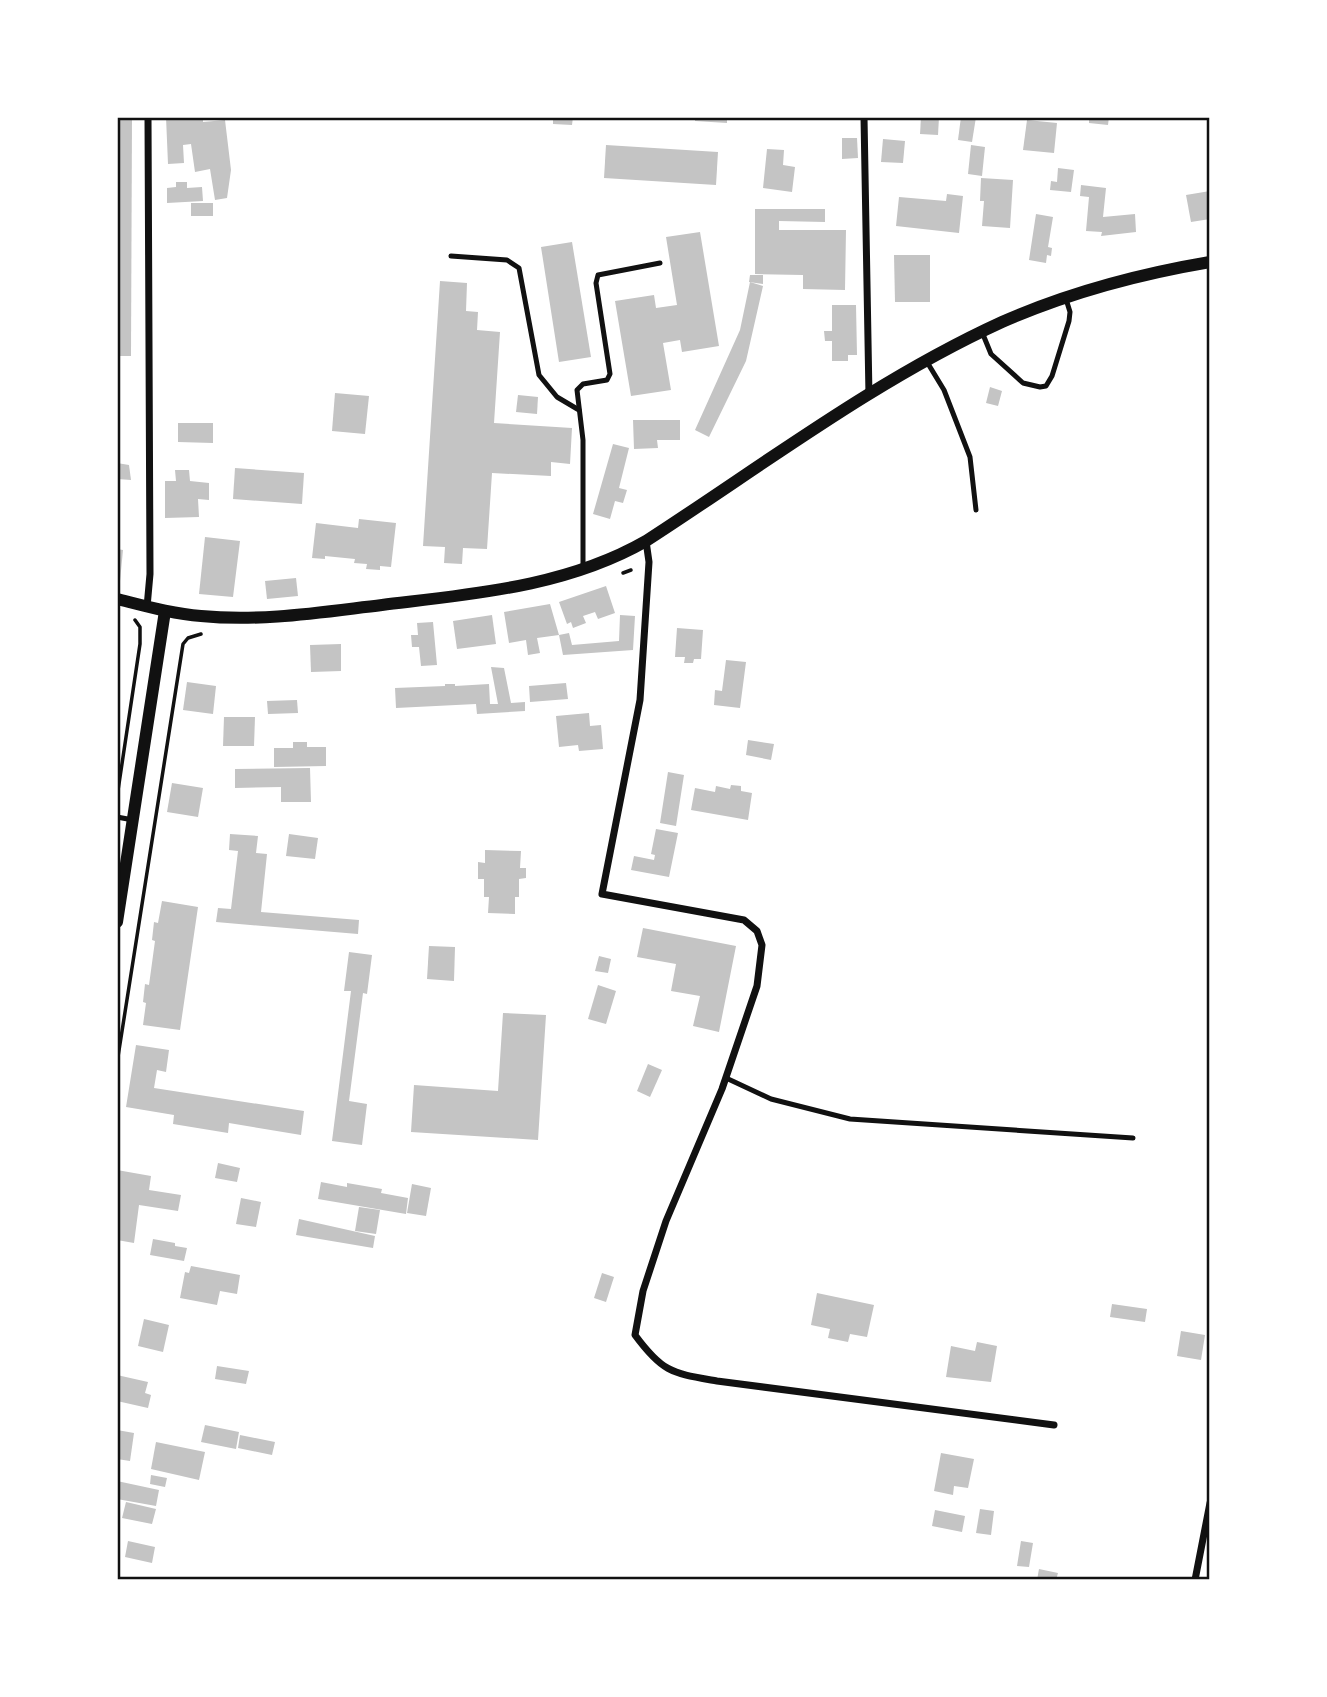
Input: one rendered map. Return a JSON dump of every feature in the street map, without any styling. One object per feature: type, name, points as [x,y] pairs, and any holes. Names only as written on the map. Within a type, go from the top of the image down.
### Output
[{"type":"street","points":[[147,607],[150,574],[148,117]]},
{"type":"street","points":[[864,117],[869,396]]},
{"type":"street","points":[[117,600],[165,611],[236,618],[324,612],[502,589],[555,578],[627,552],[869,396],[982,332],[1066,297],[1118,282],[1210,262]]},
{"type":"street","points":[[646,541],[649,562],[640,700],[601,894],[744,920],[757,931],[762,945],[757,986],[726,1078],[666,1221],[643,1292],[635,1335],[653,1359],[676,1374],[1054,1425]]},
{"type":"street","points":[[117,922],[165,611]]},
{"type":"street","points":[[1195,1580],[1210,1503]]},
{"type":"lane","points":[[451,256],[507,260],[519,268],[539,375],[557,397],[579,410]]},
{"type":"lane","points":[[583,569],[583,440],[577,390],[583,384],[607,380],[610,374],[596,283],[598,275],[660,263]]},
{"type":"lane","points":[[982,332],[991,354],[1023,383],[1045,386],[1052,376],[1069,321],[1070,312],[1066,297]]},
{"type":"lane","points":[[928,362],[944,390],[970,457],[976,510]]},
{"type":"lane","points":[[117,817],[133,820]]},
{"type":"lane","points":[[726,1078],[771,1099],[850,1119],[1133,1138]]},
{"type":"path","points":[[618,574],[631,570]]},
{"type":"path","points":[[117,797],[140,644],[139,627],[134,619]]},
{"type":"path","points":[[117,1063],[183,644],[188,638],[208,634]]},
{"type":"building","points":[[117,117],[132,117],[131,356],[117,356]]},
{"type":"building","points":[[166,117],[203,117],[203,122],[225,120],[231,170],[227,198],[215,200],[210,169],[195,172],[191,144],[183,145],[184,163],[168,164]]},
{"type":"building","points":[[553,117],[573,117],[572,125],[553,124]]},
{"type":"building","points":[[695,117],[727,117],[727,123],[695,121]]},
{"type":"building","points":[[921,117],[939,117],[938,135],[920,134]]},
{"type":"building","points":[[961,117],[976,117],[972,142],[958,140]]},
{"type":"building","points":[[1089,117],[1109,117],[1108,125],[1089,123]]},
{"type":"building","points":[[1027,120],[1057,123],[1054,153],[1023,150]]},
{"type":"building","points":[[842,138],[857,138],[858,158],[842,159]]},
{"type":"building","points":[[883,139],[905,141],[903,163],[881,162]]},
{"type":"building","points":[[606,145],[718,152],[716,185],[604,178]]},
{"type":"building","points":[[971,145],[985,147],[982,176],[968,174]]},
{"type":"building","points":[[767,149],[784,150],[783,165],[795,167],[792,192],[763,188]]},
{"type":"building","points":[[1058,168],[1074,170],[1071,192],[1050,190],[1051,181],[1057,182]]},
{"type":"building","points":[[981,178],[1013,180],[1010,228],[982,226],[984,201],[980,201]]},
{"type":"building","points":[[176,182],[187,182],[187,188],[202,187],[203,201],[167,203],[167,188],[176,187]]},
{"type":"building","points":[[1081,185],[1106,188],[1103,217],[1135,214],[1136,232],[1101,236],[1102,232],[1086,231],[1089,197],[1080,196]]},
{"type":"building","points":[[1210,191],[1210,219],[1191,222],[1186,195]]},
{"type":"building","points":[[947,194],[963,196],[959,233],[896,226],[899,197],[946,201]]},
{"type":"building","points":[[191,203],[213,203],[213,216],[191,216]]},
{"type":"building","points":[[755,209],[825,209],[825,222],[779,221],[779,230],[846,230],[845,290],[803,289],[803,275],[755,274]]},
{"type":"building","points":[[1036,214],[1053,217],[1048,247],[1052,248],[1051,256],[1047,255],[1046,263],[1029,260]]},
{"type":"building","points":[[700,232],[719,346],[682,352],[680,340],[663,343],[671,390],[631,396],[615,301],[654,295],[656,308],[677,305],[666,237]]},
{"type":"building","points":[[572,242],[591,357],[559,362],[541,247]]},
{"type":"building","points":[[894,255],[930,255],[930,302],[895,302]]},
{"type":"building","points":[[750,275],[763,275],[763,284],[749,282]]},
{"type":"building","points":[[440,281],[467,283],[466,311],[478,312],[477,330],[500,332],[494,423],[572,428],[570,464],[551,462],[551,476],[492,473],[487,549],[463,548],[462,564],[444,563],[445,547],[423,546]]},
{"type":"building","points":[[750,282],[763,286],[746,361],[709,437],[695,430],[740,330]]},
{"type":"building","points":[[832,305],[856,305],[857,355],[848,355],[848,361],[832,361],[832,341],[825,341],[824,331],[832,331]]},
{"type":"building","points":[[990,387],[1002,391],[998,406],[986,403]]},
{"type":"building","points":[[335,393],[369,396],[365,434],[332,431]]},
{"type":"building","points":[[518,395],[538,397],[537,414],[516,412]]},
{"type":"building","points":[[633,420],[680,420],[680,440],[657,440],[658,448],[634,449]]},
{"type":"building","points":[[178,423],[213,423],[213,443],[178,442]]},
{"type":"building","points":[[613,444],[629,448],[619,488],[627,490],[623,503],[615,501],[610,519],[593,514]]},
{"type":"building","points":[[117,463],[129,465],[131,480],[117,479]]},
{"type":"building","points":[[235,468],[304,473],[302,504],[233,499]]},
{"type":"building","points":[[175,470],[189,470],[190,481],[209,483],[209,500],[198,499],[199,517],[165,518],[165,481],[176,481]]},
{"type":"building","points":[[359,519],[396,523],[391,567],[380,566],[380,570],[366,569],[367,564],[354,563],[355,559],[325,556],[325,559],[312,558],[316,523],[358,528]]},
{"type":"building","points":[[205,537],[240,541],[233,597],[199,594]]},
{"type":"building","points":[[117,549],[123,550],[120,581],[117,581]]},
{"type":"building","points":[[296,578],[298,596],[267,599],[265,581]]},
{"type":"building","points":[[606,586],[615,613],[598,619],[595,612],[583,616],[586,623],[573,628],[571,622],[567,624],[559,602]]},
{"type":"building","points":[[550,604],[559,635],[537,638],[540,653],[528,655],[526,640],[509,643],[504,612]]},
{"type":"building","points":[[492,615],[496,644],[457,649],[453,621]]},
{"type":"building","points":[[620,615],[635,616],[633,650],[563,655],[559,635],[569,633],[572,645],[619,641]]},
{"type":"building","points":[[433,622],[437,665],[421,666],[419,647],[412,647],[411,635],[418,635],[417,623]]},
{"type":"building","points":[[677,628],[703,630],[701,659],[684,663],[685,657],[675,657]]},
{"type":"building","points":[[341,644],[341,671],[311,672],[310,645]]},
{"type":"building","points":[[726,660],[746,662],[740,708],[714,705],[715,690],[722,691]]},
{"type":"building","points":[[491,667],[504,668],[511,703],[525,702],[525,711],[477,714],[476,704],[396,708],[395,688],[445,684],[489,684],[490,704],[498,704]]},
{"type":"building","points":[[187,682],[216,686],[213,714],[183,710]]},
{"type":"building","points":[[566,683],[568,699],[530,702],[529,686]]},
{"type":"building","points":[[297,700],[298,713],[268,714],[267,701]]},
{"type":"building","points":[[589,713],[590,726],[601,725],[603,749],[579,751],[578,745],[559,747],[556,716]]},
{"type":"building","points":[[224,717],[255,717],[254,746],[223,746]]},
{"type":"building","points":[[748,740],[774,744],[771,760],[746,755]]},
{"type":"building","points":[[293,742],[307,742],[307,747],[326,747],[326,766],[274,767],[274,748],[293,748]]},
{"type":"building","points":[[310,768],[311,802],[281,802],[281,787],[235,788],[235,769]]},
{"type":"building","points":[[668,772],[684,775],[676,826],[660,823]]},
{"type":"building","points":[[172,783],[203,788],[198,817],[167,812]]},
{"type":"building","points":[[731,785],[741,786],[741,791],[752,793],[748,820],[691,810],[695,788],[715,792],[716,786],[730,789]]},
{"type":"building","points":[[656,829],[678,833],[669,877],[631,870],[634,856],[654,860],[655,855],[651,854]]},
{"type":"building","points":[[230,834],[258,836],[256,853],[267,854],[261,912],[359,920],[358,934],[216,922],[218,908],[231,909],[238,851],[229,850]]},
{"type":"building","points":[[289,834],[318,838],[315,859],[286,856]]},
{"type":"building","points":[[485,850],[521,851],[520,868],[526,868],[526,878],[519,879],[515,914],[488,913],[489,897],[484,897],[484,879],[478,879],[478,862],[485,863]]},
{"type":"building","points":[[162,901],[198,907],[180,1030],[143,1025],[145,984],[149,985],[155,941],[152,940],[154,922],[158,923]]},
{"type":"building","points":[[643,928],[736,946],[719,1032],[693,1026],[700,996],[671,991],[676,964],[637,957]]},
{"type":"building","points":[[429,946],[455,947],[454,981],[427,979]]},
{"type":"building","points":[[349,952],[372,955],[367,994],[363,993],[349,1101],[367,1104],[362,1145],[332,1141],[351,991],[344,991]]},
{"type":"building","points":[[599,956],[611,959],[608,973],[595,971]]},
{"type":"building","points":[[598,985],[616,991],[606,1024],[588,1019]]},
{"type":"building","points":[[503,1013],[546,1015],[538,1140],[411,1132],[414,1085],[498,1091]]},
{"type":"building","points":[[136,1045],[169,1050],[166,1072],[157,1070],[154,1088],[304,1111],[301,1135],[229,1123],[228,1133],[173,1124],[174,1115],[126,1107]]},
{"type":"building","points":[[648,1064],[662,1070],[650,1097],[637,1091]]},
{"type":"building","points":[[218,1163],[240,1168],[237,1182],[215,1178]]},
{"type":"building","points":[[117,1170],[151,1176],[149,1190],[181,1195],[178,1211],[139,1205],[134,1243],[117,1240]]},
{"type":"building","points":[[321,1182],[382,1189],[381,1193],[408,1198],[406,1214],[318,1199]]},
{"type":"building","points":[[412,1184],[431,1188],[426,1216],[407,1213]]},
{"type":"building","points":[[241,1198],[261,1202],[256,1227],[236,1224]]},
{"type":"building","points":[[359,1207],[380,1210],[376,1234],[355,1231]]},
{"type":"building","points":[[299,1219],[375,1236],[373,1248],[296,1235]]},
{"type":"building","points":[[153,1239],[187,1248],[184,1261],[150,1255]]},
{"type":"building","points":[[191,1266],[240,1275],[237,1294],[220,1291],[217,1305],[180,1298],[185,1272],[189,1273]]},
{"type":"building","points":[[602,1273],[614,1277],[606,1302],[594,1298]]},
{"type":"building","points":[[817,1293],[874,1305],[867,1337],[850,1334],[848,1342],[828,1338],[830,1329],[811,1325]]},
{"type":"building","points":[[1112,1304],[1147,1309],[1145,1322],[1110,1317]]},
{"type":"building","points":[[144,1319],[169,1325],[163,1352],[138,1346]]},
{"type":"building","points":[[1181,1331],[1205,1335],[1201,1360],[1177,1356]]},
{"type":"building","points":[[977,1342],[997,1346],[991,1382],[946,1377],[951,1346],[975,1351]]},
{"type":"building","points":[[217,1366],[249,1371],[246,1384],[215,1379]]},
{"type":"building","points":[[117,1375],[148,1382],[145,1393],[151,1395],[148,1408],[117,1401]]},
{"type":"building","points":[[205,1425],[239,1432],[236,1449],[201,1442]]},
{"type":"building","points":[[117,1430],[134,1433],[130,1461],[117,1459]]},
{"type":"building","points":[[240,1435],[275,1442],[272,1455],[238,1448]]},
{"type":"building","points":[[156,1442],[205,1452],[199,1480],[151,1469]]},
{"type":"building","points":[[941,1453],[974,1459],[968,1488],[954,1486],[953,1495],[934,1491]]},
{"type":"building","points":[[151,1475],[167,1478],[165,1487],[150,1484]]},
{"type":"building","points":[[117,1481],[159,1490],[156,1506],[117,1499]]},
{"type":"building","points":[[126,1502],[156,1509],[152,1524],[122,1518]]},
{"type":"building","points":[[980,1509],[994,1511],[991,1535],[976,1533]]},
{"type":"building","points":[[935,1510],[965,1516],[962,1532],[932,1526]]},
{"type":"building","points":[[128,1541],[155,1547],[152,1563],[125,1557]]},
{"type":"building","points":[[1021,1541],[1033,1543],[1029,1567],[1017,1566]]},
{"type":"building","points":[[1039,1569],[1058,1573],[1056,1580],[1037,1580]]}]
